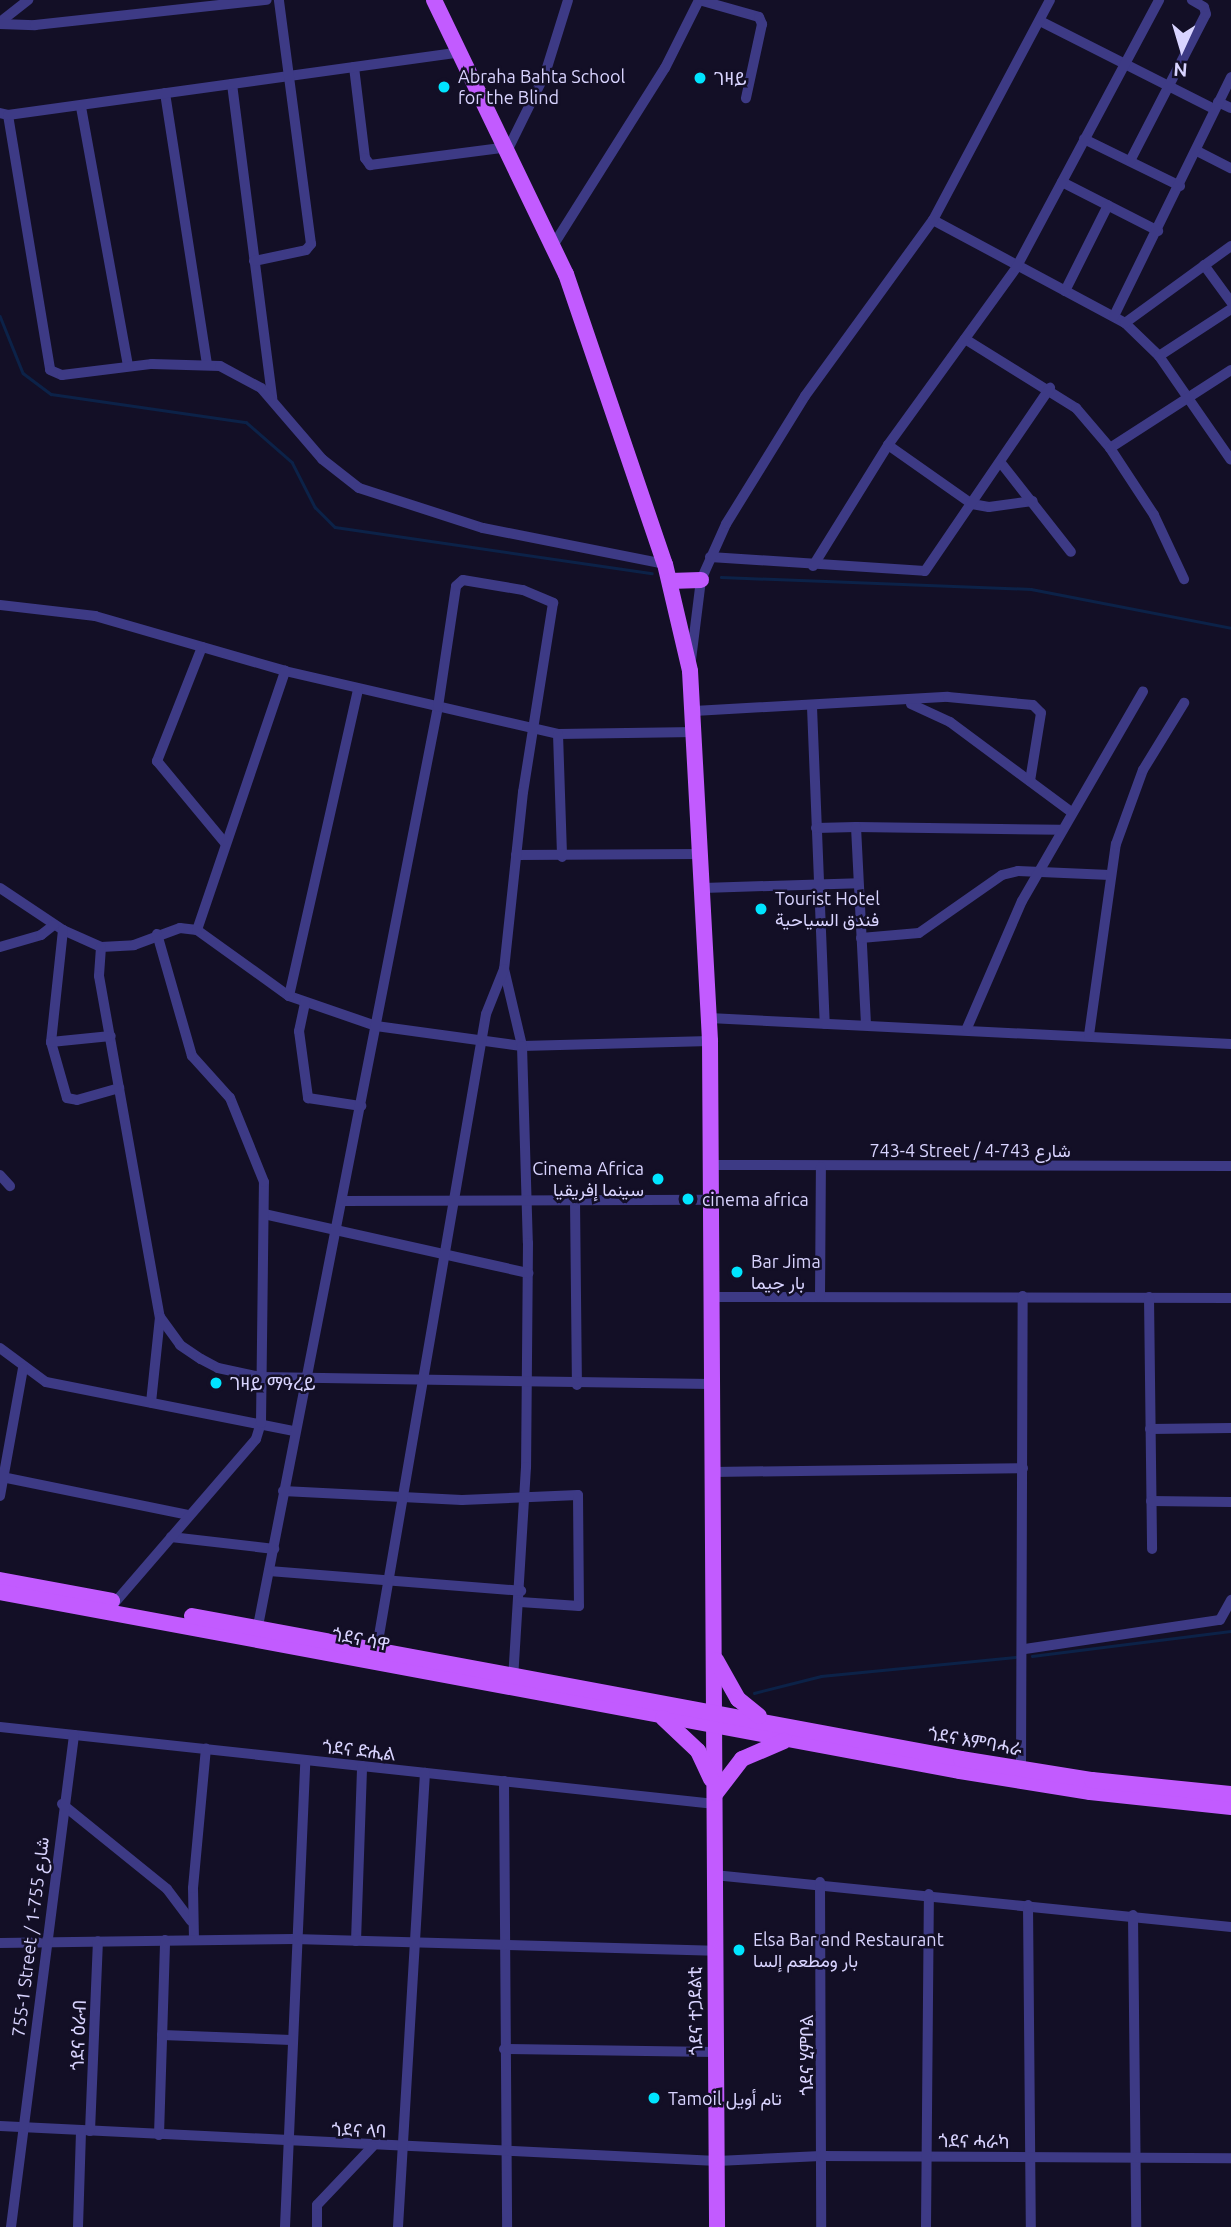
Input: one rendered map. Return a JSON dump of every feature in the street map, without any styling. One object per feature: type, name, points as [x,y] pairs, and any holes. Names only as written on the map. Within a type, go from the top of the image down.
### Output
[{"type":"main road","name":"ጎደና ተጋደልቲ","points":[[434,0],[457,53],[509,147],[554,244],[665,564],[690,671],[696,732],[710,1041],[717,2227]]},
{"type":"main road","points":[[670,581],[701,580]]},
{"type":"main road","name":"ጎደና ሳዋ","points":[[0,1580],[111,1607]]},
{"type":"main road","name":"ጎደና ሳዋ","points":[[0,1592],[111,1607],[715,1718]]},
{"type":"main road","points":[[715,1660],[697,1697],[664,1709],[698,1751],[715,1795]]},
{"type":"main road","points":[[715,1660],[738,1699],[764,1720]]},
{"type":"main road","name":"ጎደና እምባሓራ","points":[[715,1718],[764,1720],[1021,1775],[1231,1794]]},
{"type":"main road","name":"ጎደና እምባሓራ","points":[[715,1718],[790,1739],[1231,1807]]},
{"type":"main road","points":[[715,1795],[742,1759],[790,1739]]},
{"type":"street","points":[[0,23],[28,0]]},
{"type":"street","points":[[0,23],[35,25],[204,3],[267,0]]},
{"type":"street","points":[[254,261],[306,250],[311,244],[279,0]]},
{"type":"street","points":[[354,67],[365,158],[370,166],[509,147],[545,74],[568,0]]},
{"type":"street","points":[[554,244],[665,68],[699,0],[758,17],[762,24],[746,98]]},
{"type":"street","points":[[690,671],[701,580],[710,558],[785,427],[933,220],[1050,0]]},
{"type":"street","points":[[813,566],[888,445],[1016,268],[1159,0]]},
{"type":"street","points":[[1130,161],[1206,14],[1205,7],[1192,0]]},
{"type":"street","points":[[1040,20],[1170,86],[1216,105],[1231,108]]},
{"type":"street","points":[[457,53],[289,73],[81,107],[4,114],[50,370],[62,375],[128,366],[207,364],[235,372],[272,398],[322,459],[344,479],[369,492],[483,528],[665,564]]},
{"type":"street","points":[[1114,316],[1158,231],[1231,77]]},
{"type":"street","points":[[232,84],[272,398]]},
{"type":"street","points":[[165,93],[207,364]]},
{"type":"street","points":[[81,107],[128,366]]},
{"type":"street","points":[[1084,139],[1180,186]]},
{"type":"street","points":[[1197,151],[1231,168]]},
{"type":"street","points":[[1062,182],[1158,231]]},
{"type":"street","points":[[1065,291],[1108,205]]},
{"type":"street","points":[[933,220],[1016,268],[1125,323],[1159,356],[1187,397],[1228,448],[1231,460]]},
{"type":"street","points":[[1125,323],[1231,246]]},
{"type":"street","points":[[1204,265],[1231,302]]},
{"type":"street","points":[[1159,356],[1231,309]]},
{"type":"street","points":[[965,339],[1050,388],[1076,408],[1110,448],[1154,515],[1184,579]]},
{"type":"street","points":[[1110,448],[1231,370]]},
{"type":"street","points":[[710,558],[925,571],[1050,388]]},
{"type":"street","points":[[888,445],[972,503],[1001,507],[1033,502]]},
{"type":"street","points":[[1001,463],[1071,552]]},
{"type":"street","points":[[257,1633],[294,1431],[343,1201],[438,707],[458,582],[523,590],[552,603],[516,855],[505,970],[486,1014],[375,1655]]},
{"type":"street","points":[[0,605],[96,616],[358,690],[558,734],[696,732]]},
{"type":"street","points":[[202,646],[156,761],[225,843]]},
{"type":"street","points":[[197,930],[285,671]]},
{"type":"street","points":[[289,996],[358,690]]},
{"type":"street","points":[[967,1028],[998,951],[1039,870],[1070,811],[1143,691]]},
{"type":"street","points":[[694,711],[965,697],[1039,707],[1030,781]]},
{"type":"street","points":[[907,702],[950,722],[1070,811]]},
{"type":"street","points":[[1089,1035],[1110,874],[1131,797],[1184,702]]},
{"type":"street","points":[[812,707],[825,1024]]},
{"type":"street","points":[[558,734],[562,857]]},
{"type":"street","points":[[856,827],[866,1024]]},
{"type":"street","points":[[816,828],[1060,830]]},
{"type":"street","points":[[516,855],[562,857],[702,854]]},
{"type":"street","points":[[862,938],[919,933],[1002,875],[1039,870],[1110,874]]},
{"type":"street","points":[[703,888],[858,883]]},
{"type":"street","points":[[0,888],[59,927],[101,947],[134,945],[157,933],[180,928],[197,930],[289,996],[376,1026],[481,1043],[523,1046],[710,1041]]},
{"type":"street","points":[[0,947],[59,927]]},
{"type":"street","points":[[59,927],[51,1042],[67,1098],[77,1100],[119,1088]]},
{"type":"street","points":[[111,1607],[256,1439],[261,1423],[264,1214],[262,1173],[230,1098],[192,1056],[157,933]]},
{"type":"street","points":[[101,947],[99,976],[160,1317],[151,1403]]},
{"type":"street","points":[[505,970],[523,1046],[528,1273],[524,1499],[513,1681]]},
{"type":"street","points":[[305,1003],[299,1031],[308,1098],[361,1106]]},
{"type":"street","points":[[709,1018],[967,1028],[1231,1044]]},
{"type":"street","points":[[51,1042],[111,1036]]},
{"type":"street","name":"743-4 Street / شارع 743-4","points":[[710,1165],[1231,1166]]},
{"type":"street","points":[[820,1297],[821,1167]]},
{"type":"street","points":[[0,1175],[10,1186]]},
{"type":"street","points":[[575,1200],[578,1385]]},
{"type":"street","points":[[343,1201],[710,1200]]},
{"type":"street","points":[[264,1214],[528,1273]]},
{"type":"street","points":[[1021,1775],[1025,1649],[1023,1296]]},
{"type":"street","points":[[710,1297],[1231,1298]]},
{"type":"street","points":[[1149,1297],[1152,1549]]},
{"type":"street","points":[[160,1317],[180,1345],[201,1359],[218,1368],[260,1377],[305,1380],[422,1378],[578,1385],[711,1384]]},
{"type":"street","points":[[0,1348],[23,1368],[46,1382],[294,1431]]},
{"type":"street","points":[[0,1496],[23,1368]]},
{"type":"street","points":[[1150,1429],[1231,1428]]},
{"type":"street","points":[[712,1472],[1023,1468]]},
{"type":"street","points":[[2,1476],[189,1515]]},
{"type":"street","points":[[269,1571],[389,1578],[520,1596],[575,1607],[581,1602],[578,1495],[524,1499],[402,1498],[283,1491]]},
{"type":"street","points":[[1151,1501],[1231,1502]]},
{"type":"street","points":[[171,1537],[274,1549]]},
{"type":"street","points":[[1025,1649],[1220,1620],[1231,1600]]},
{"type":"street","name":"ጎደና ድሒል","points":[[0,1727],[503,1781],[715,1795]]},
{"type":"street","name":"755-1 Street / شارع 755-1","points":[[10,2227],[62,1804],[74,1735]]},
{"type":"street","points":[[194,1940],[192,1923],[206,1749]]},
{"type":"street","points":[[285,2227],[294,1939],[305,1760]]},
{"type":"street","points":[[356,1941],[362,1766]]},
{"type":"street","points":[[398,2227],[412,1944],[425,1773]]},
{"type":"street","points":[[503,1781],[507,2227]]},
{"type":"street","points":[[62,1804],[167,1889],[192,1923]]},
{"type":"street","points":[[714,1875],[820,1882],[1231,1927]]},
{"type":"street","name":"ጎደና ሂምቦል","points":[[820,1882],[821,2227]]},
{"type":"street","points":[[926,2227],[929,1894]]},
{"type":"street","points":[[1028,1905],[1031,2227]]},
{"type":"street","points":[[1133,1915],[1136,2227]]},
{"type":"street","points":[[0,1943],[294,1939],[714,1951]]},
{"type":"street","points":[[159,2135],[165,1940]]},
{"type":"street","name":"ጎደና ዕራብ","points":[[78,2227],[98,1941]]},
{"type":"street","points":[[162,2035],[291,2040]]},
{"type":"street","points":[[504,2049],[715,2052]]},
{"type":"street","name":"ጎደና ላባ","points":[[0,2126],[288,2143],[717,2161]]},
{"type":"street","points":[[317,2227],[317,2205],[373,2146]]},
{"type":"street","name":"ጎደና ሓራካ","points":[[717,2161],[926,2156],[1032,2159],[1231,2158]]},
{"type":"waterway","points":[[0,316],[23,373],[51,394],[246,422],[292,462],[315,507],[335,527],[652,573]]},
{"type":"waterway","points":[[721,577],[1031,589],[1231,628]]},
{"type":"waterway","points":[[1032,1656],[1231,1631]]},
{"type":"waterway","points":[[754,1693],[821,1676],[1015,1657]]},
{"type":"place","name":"ገዛይ","points":[[700,78]]},
{"type":"place","name":"Abraha Bahta School for the Blind","points":[[444,87]]},
{"type":"place","name":"Tourist Hotel فندق السياحية","points":[[761,909]]},
{"type":"place","name":"Cinema Africa سينما إفريقيا","points":[[658,1179]]},
{"type":"place","name":"cinema africa","points":[[688,1199]]},
{"type":"place","name":"Bar Jima بار جيما","points":[[737,1272]]},
{"type":"place","name":"ገዛይ ማዓረይ","points":[[216,1383]]},
{"type":"place","name":"Elsa Bar and Restaurant بار ومطعم إلسا","points":[[739,1950]]},
{"type":"place","name":"Tamoil تام أويل","points":[[654,2098]]}]
